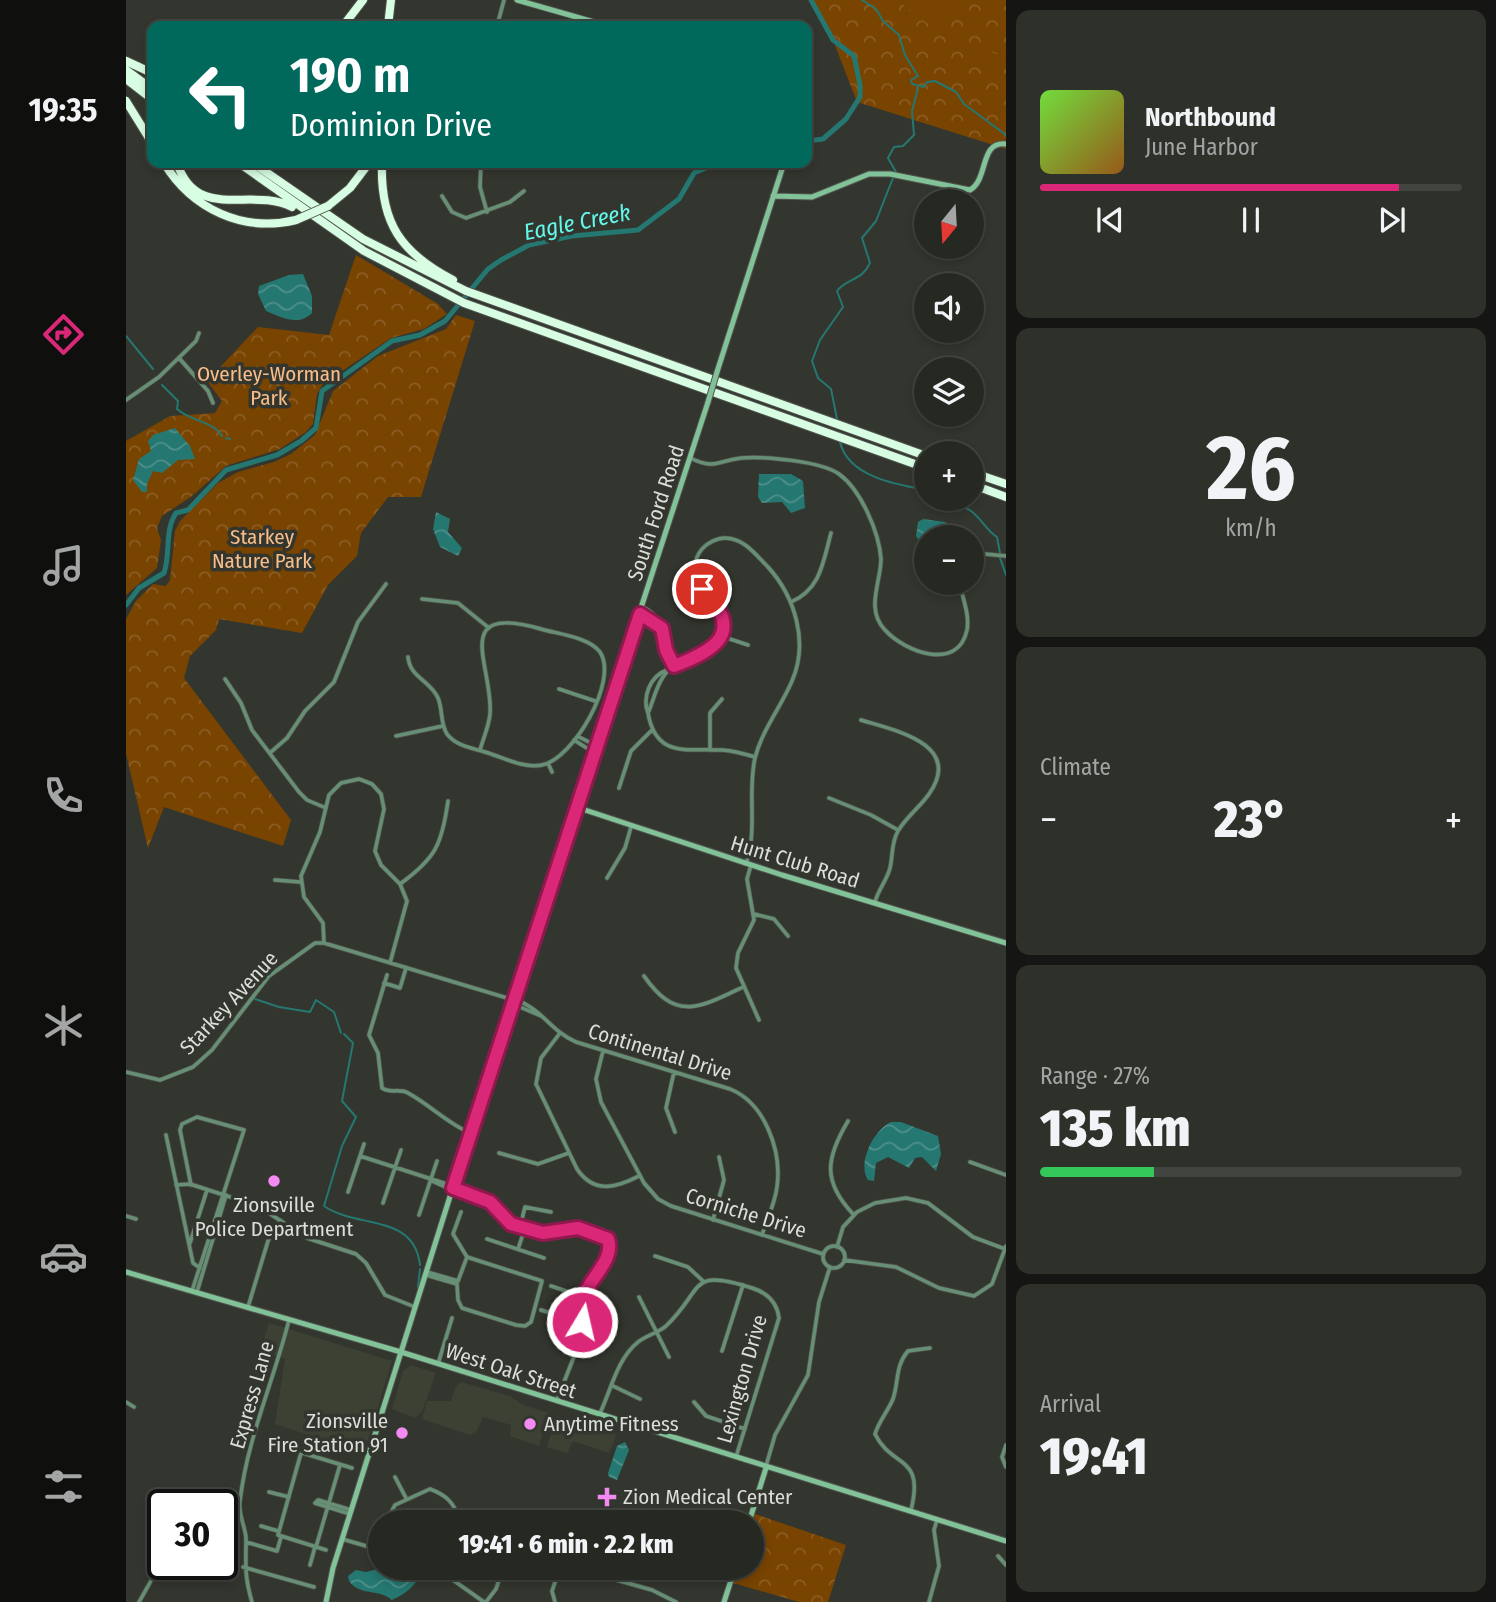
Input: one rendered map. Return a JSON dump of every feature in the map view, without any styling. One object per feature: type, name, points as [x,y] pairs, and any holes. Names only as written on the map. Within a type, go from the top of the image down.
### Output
[{"type":"highway","points":[[347,21],[363,0]]},
{"type":"highway","points":[[389,21],[391,0]]},
{"type":"highway","points":[[126,61],[147,71]]},
{"type":"highway","points":[[126,70],[147,85]]},
{"type":"highway","points":[[126,79],[147,95]]},
{"type":"highway","points":[[126,101],[147,135]]},
{"type":"highway","points":[[168,168],[187,192],[219,214],[259,223],[296,220],[328,206],[350,188],[365,168]]},
{"type":"highway","points":[[180,168],[186,181],[207,197],[225,201],[276,201],[324,225]]},
{"type":"highway","points":[[246,168],[324,225],[388,265],[444,294],[484,311],[914,464]]},
{"type":"highway","points":[[260,168],[356,235],[493,301],[914,452]]},
{"type":"highway","points":[[382,168],[383,200],[397,235],[422,263],[454,284]]},
{"type":"highway","points":[[984,476],[1006,484]]},
{"type":"highway","points":[[984,489],[1006,497]]},
{"type":"main road","points":[[517,0],[590,21]]},
{"type":"main road","points":[[773,196],[812,197],[869,174],[893,175],[970,190],[978,183],[990,149],[996,144],[1006,144]]},
{"type":"main road","name":"South Ford Road","points":[[326,1602],[350,1512],[452,1188],[782,168]]},
{"type":"main road","name":"Hunt Club Road","points":[[576,807],[749,865],[1006,943]]},
{"type":"main road","name":"West Oak Street","points":[[126,1272],[401,1352],[735,1459],[1006,1541]]},
{"type":"main road","points":[[753,1510],[766,1468]]},
{"type":"main road","points":[[724,1602],[731,1580]]},
{"type":"street","points":[[498,21],[504,0]]},
{"type":"street","points":[[481,168],[480,187],[487,213]]},
{"type":"street","points":[[442,196],[445,206],[458,216],[475,217],[514,200],[524,191]]},
{"type":"street","points":[[126,400],[143,390],[197,341],[199,333]]},
{"type":"street","points":[[178,358],[208,391],[213,403]]},
{"type":"street","points":[[690,458],[712,466],[744,458],[812,464],[828,468],[842,477],[868,516],[880,556],[876,584],[880,622],[891,635],[919,651],[934,656],[957,647],[963,639],[968,623],[962,595]]},
{"type":"street","points":[[791,602],[804,596],[817,583],[831,533]]},
{"type":"street","points":[[755,757],[674,748],[652,730],[648,713],[646,702],[650,685],[657,676],[709,652],[721,636],[722,614],[700,586],[695,569],[699,554],[714,541],[734,539],[748,547],[777,577],[791,602],[799,634],[795,673],[755,757],[751,786],[752,840],[747,879],[754,914],[737,957],[737,973],[759,1020]]},
{"type":"street","points":[[984,554],[1006,556]]},
{"type":"street","points":[[271,752],[287,738],[305,710],[334,682],[358,622],[386,584]]},
{"type":"street","points":[[422,599],[458,603],[489,628]]},
{"type":"street","points":[[642,607],[656,614],[666,650],[674,666]]},
{"type":"street","points":[[640,614],[662,628]]},
{"type":"street","points":[[408,657],[411,671],[438,698],[443,726],[454,741],[480,750],[530,765],[548,763],[588,724],[605,667],[595,647],[516,621],[500,622],[489,628],[482,640],[481,652],[490,716],[480,750]]},
{"type":"street","points":[[721,636],[747,645]]},
{"type":"street","points":[[225,679],[241,703],[252,730],[303,796],[326,808]]},
{"type":"street","points":[[559,689],[595,701]]},
{"type":"street","points":[[710,750],[710,713],[722,699]]},
{"type":"street","points":[[861,720],[923,741],[934,754],[937,768],[935,784],[898,830],[891,866],[875,902]]},
{"type":"street","points":[[396,736],[443,726]]},
{"type":"street","points":[[619,788],[631,751],[652,730]]},
{"type":"street","points":[[576,738],[594,749]]},
{"type":"street","points":[[548,763],[552,772]]},
{"type":"street","points":[[390,963],[407,906],[400,884],[381,865],[375,851],[384,809],[377,788],[365,780],[347,780],[332,791],[300,882],[304,897],[323,923],[324,943],[514,1001]]},
{"type":"street","points":[[829,798],[871,814],[898,830]]},
{"type":"street","points":[[400,884],[425,866],[437,850],[448,801]]},
{"type":"street","points":[[607,878],[625,848],[631,827]]},
{"type":"street","points":[[275,880],[300,882]]},
{"type":"street","points":[[754,914],[774,919],[788,936]]},
{"type":"street","name":"Starkey Avenue","points":[[126,1072],[160,1080],[192,1067],[212,1050],[269,976],[305,948],[324,943]]},
{"type":"street","points":[[384,983],[400,988],[406,968]]},
{"type":"street","points":[[387,975],[369,1035],[378,1053],[382,1088],[390,1092],[402,1090],[456,1127],[470,1133]]},
{"type":"street","points":[[643,976],[661,998],[684,1007],[705,1005],[743,987]]},
{"type":"street","name":"Continental Drive","points":[[514,1001],[543,1017],[559,1033],[576,1042],[735,1091],[750,1100],[764,1118],[778,1179],[762,1235]]},
{"type":"street","points":[[559,1033],[538,1063],[536,1084],[569,1153],[581,1174],[595,1185],[616,1186],[639,1176]]},
{"type":"street","name":"Corniche Drive","points":[[603,1051],[597,1074],[598,1094],[639,1176],[658,1199],[713,1220],[823,1254]]},
{"type":"street","points":[[674,1072],[666,1108],[675,1132]]},
{"type":"street","points":[[191,1185],[181,1136],[182,1124],[197,1118],[244,1130],[194,1292]]},
{"type":"street","points":[[848,1121],[834,1143],[830,1171],[837,1194],[853,1214]]},
{"type":"street","points":[[166,1135],[193,1263],[200,1268]]},
{"type":"street","points":[[348,1192],[364,1143]]},
{"type":"street","points":[[383,1203],[401,1150]]},
{"type":"street","points":[[499,1153],[538,1164],[569,1153]]},
{"type":"street","points":[[360,1156],[490,1202],[505,1220],[522,1227],[550,1234],[578,1228],[608,1239],[610,1245],[602,1269],[584,1297],[580,1344],[556,1402]]},
{"type":"street","points":[[713,1220],[724,1180],[719,1157]]},
{"type":"street","points":[[419,1215],[437,1161]]},
{"type":"street","points":[[970,1162],[1006,1175]]},
{"type":"street","points":[[176,1185],[191,1185],[258,1206],[307,1238],[360,1257],[385,1295],[415,1307]]},
{"type":"street","points":[[190,1245],[207,1190]]},
{"type":"street","points":[[194,1292],[225,1195]]},
{"type":"street","points":[[837,1247],[844,1227],[853,1214],[875,1203],[915,1199],[933,1206],[977,1240],[1005,1248],[992,1284],[974,1296],[939,1288],[901,1268],[844,1261]]},
{"type":"street","points":[[518,1249],[525,1207],[551,1212]]},
{"type":"street","points":[[461,1212],[453,1234],[467,1257],[542,1281],[531,1322],[525,1326],[462,1308],[458,1300],[458,1283],[467,1257]]},
{"type":"street","points":[[126,1216],[136,1219]]},
{"type":"street","points":[[247,1307],[268,1241],[280,1220]]},
{"type":"street","points":[[488,1239],[544,1258]]},
{"type":"street","points":[[837,1247],[844,1253],[844,1261],[838,1267],[830,1267],[824,1263],[823,1254],[828,1248],[837,1247]]},
{"type":"street","points":[[654,1256],[688,1266],[703,1281]]},
{"type":"street","points":[[766,1468],[775,1435],[808,1375],[819,1302],[830,1267]]},
{"type":"street","points":[[426,1273],[458,1283]]},
{"type":"street","points":[[599,1415],[625,1356],[638,1343],[671,1320],[703,1281],[719,1278],[743,1285],[722,1351]]},
{"type":"street","name":"Lexington Drive","points":[[735,1459],[779,1318],[776,1306],[768,1296],[743,1285]]},
{"type":"street","points":[[551,1286],[584,1297]]},
{"type":"street","points":[[639,1297],[669,1356]]},
{"type":"street","points":[[541,1310],[582,1322]]},
{"type":"street","points":[[562,1317],[557,1336],[580,1344]]},
{"type":"street","points":[[438,1364],[452,1318]]},
{"type":"street","name":"Express Lane","points":[[252,1602],[243,1567],[246,1542],[239,1510],[268,1383],[279,1362],[289,1320]]},
{"type":"street","points":[[910,1512],[915,1482],[910,1470],[879,1443],[875,1434],[892,1400],[902,1358],[908,1351],[930,1348]]},
{"type":"street","points":[[613,1386],[640,1399]]},
{"type":"street","points":[[126,1402],[134,1406]]},
{"type":"street","points":[[694,1402],[706,1416],[744,1429]]},
{"type":"street","points":[[1006,1445],[1002,1457],[1006,1466]]},
{"type":"street","points":[[283,1447],[352,1468]]},
{"type":"street","points":[[246,1542],[276,1551],[301,1453]]},
{"type":"street","points":[[310,1564],[340,1465]]},
{"type":"street","points":[[395,1477],[406,1498]]},
{"type":"street","points":[[391,1510],[406,1498],[430,1489],[452,1502],[455,1510]]},
{"type":"street","points":[[269,1492],[289,1497]]},
{"type":"street","points":[[328,1506],[350,1512]]},
{"type":"street","points":[[929,1602],[939,1566],[934,1530],[937,1520]]},
{"type":"street","points":[[261,1526],[326,1550]]},
{"type":"street","points":[[342,1539],[368,1547]]},
{"type":"street","points":[[998,1556],[1006,1565]]},
{"type":"street","points":[[243,1567],[314,1587]]},
{"type":"street","points":[[139,1602],[151,1580]]},
{"type":"street","points":[[453,1580],[485,1602],[496,1589],[499,1580]]},
{"type":"street","points":[[555,1580],[552,1591],[555,1602]]},
{"type":"street","points":[[617,1580],[652,1590],[676,1602]]},
{"type":"shaded area","points":[[269,1323],[392,1361],[364,1453],[275,1424],[285,1359],[260,1352]]},
{"type":"shaded area","points":[[411,1365],[436,1373],[422,1412],[415,1418],[392,1409],[403,1371]]},
{"type":"shaded area","points":[[461,1382],[510,1396],[523,1405],[549,1413],[539,1446],[510,1436],[511,1425],[483,1417],[477,1431],[470,1435],[422,1419],[427,1401],[451,1401],[456,1386]]},
{"type":"shaded area","points":[[556,1416],[614,1431],[616,1436],[609,1453],[573,1441],[567,1453],[547,1447]]},
{"type":"green space","points":[[809,0],[1006,0],[1006,149],[857,102],[833,40]]},
{"type":"green space","points":[[904,0],[959,0],[936,30],[901,3]]},
{"type":"green space","points":[[986,50],[1006,58],[1000,74],[982,67]]},
{"type":"green space","name":"Overley-Worman Park","points":[[356,255],[438,304],[447,314],[424,329],[391,338],[323,384],[317,394],[313,424],[306,432],[280,449],[226,466],[192,496],[162,516],[157,528],[161,540],[157,568],[126,595],[126,441],[170,416],[215,413],[222,401],[207,381],[258,327],[329,335]]},
{"type":"green space","name":"Starkey Nature Park","points":[[456,315],[475,321],[421,497],[388,497],[361,533],[357,556],[328,585],[302,633],[219,619],[216,630],[190,656],[184,678],[291,820],[283,846],[164,807],[148,848],[126,754],[126,619],[136,601],[153,584],[166,586],[170,580],[175,531],[180,521],[218,483],[238,472],[274,462],[291,454],[315,435],[333,391],[378,356],[446,329]]},
{"type":"green space","points":[[764,1517],[846,1545],[828,1602],[799,1602],[733,1583],[734,1580],[764,1580]]},
{"type":"water","points":[[303,274],[312,296],[312,313],[295,320],[266,311],[258,294],[259,286],[289,275]]},
{"type":"water","points":[[175,428],[190,446],[195,459],[178,460],[162,473],[153,471],[147,484],[147,492],[142,492],[133,480],[139,459],[151,451],[148,441],[153,435]]},
{"type":"water","points":[[759,474],[791,474],[803,481],[805,508],[791,513],[782,502],[762,503],[758,497]]},
{"type":"water","points":[[436,512],[450,519],[448,532],[462,548],[458,556],[440,547],[433,529]]},
{"type":"water","points":[[923,519],[950,525],[918,525]]},
{"type":"water","points":[[891,1122],[901,1122],[938,1136],[941,1154],[936,1171],[922,1157],[915,1158],[909,1168],[888,1157],[876,1163],[874,1181],[868,1180],[864,1165],[869,1148],[878,1132]]},
{"type":"water","points":[[625,1442],[629,1450],[617,1480],[609,1477],[608,1473],[617,1446]]},
{"type":"water","points":[[356,1570],[366,1572],[368,1580],[416,1580],[405,1593],[392,1600],[381,1594],[359,1589],[349,1581],[348,1576]]},
{"type":"waterway","name":"Eagle Creek","points":[[811,0],[833,40],[854,56],[860,85],[860,97],[846,119],[823,139],[812,140]]},
{"type":"waterway","points":[[862,0],[876,9],[883,21],[899,35],[905,55],[918,76],[911,80],[912,84],[924,87],[927,82],[935,81],[956,92],[964,104],[1006,135]]},
{"type":"waterway","points":[[896,172],[888,158],[894,147],[903,146],[914,135],[912,111],[918,88]]},
{"type":"waterway","name":"Eagle Creek","points":[[126,605],[139,588],[164,573],[170,527],[176,513],[188,510],[226,470],[277,455],[301,441],[316,428],[322,391],[392,341],[420,335],[445,321],[488,269],[501,260],[529,245],[572,236],[638,230],[679,199],[694,173],[706,168]]},
{"type":"waterway","points":[[837,419],[831,389],[818,378],[812,361],[820,340],[843,307],[837,291],[863,273],[870,263],[862,238],[876,221],[893,178]]},
{"type":"waterway","points":[[126,336],[153,369]]},
{"type":"waterway","points":[[162,385],[178,401],[177,409],[213,427],[222,436]]},
{"type":"waterway","points":[[226,438],[230,439]]},
{"type":"waterway","points":[[840,442],[845,454],[863,471],[889,482],[914,488]]},
{"type":"waterway","points":[[971,511],[997,537],[1000,553]]},
{"type":"waterway","points":[[1000,558],[1006,575]]},
{"type":"waterway","points":[[255,999],[279,1007],[310,1012],[316,1000],[334,1012],[341,1033]]},
{"type":"waterway","points":[[344,1034],[353,1043],[342,1101],[356,1117],[342,1146],[324,1206],[337,1213],[396,1230],[407,1237],[416,1248],[420,1265]]},
{"type":"waterway","points":[[418,1287],[420,1269]]},
{"type":"place","name":"Zionsville Police Department","points":[[274,1181]]},
{"type":"place","name":"Anytime Fitness","points":[[530,1424]]},
{"type":"place","name":"Zionsville Fire Station 91","points":[[402,1433]]},
{"type":"place","name":"Zion Medical Center","points":[[607,1497]]},
{"type":"route","points":[[582,1322],[584,1297],[602,1269],[610,1245],[605,1235],[572,1227],[550,1234],[511,1224],[490,1202],[453,1188],[640,614],[655,621],[662,628],[666,650],[674,666],[705,654],[721,636],[723,623],[722,614],[715,601],[702,589]]}]
